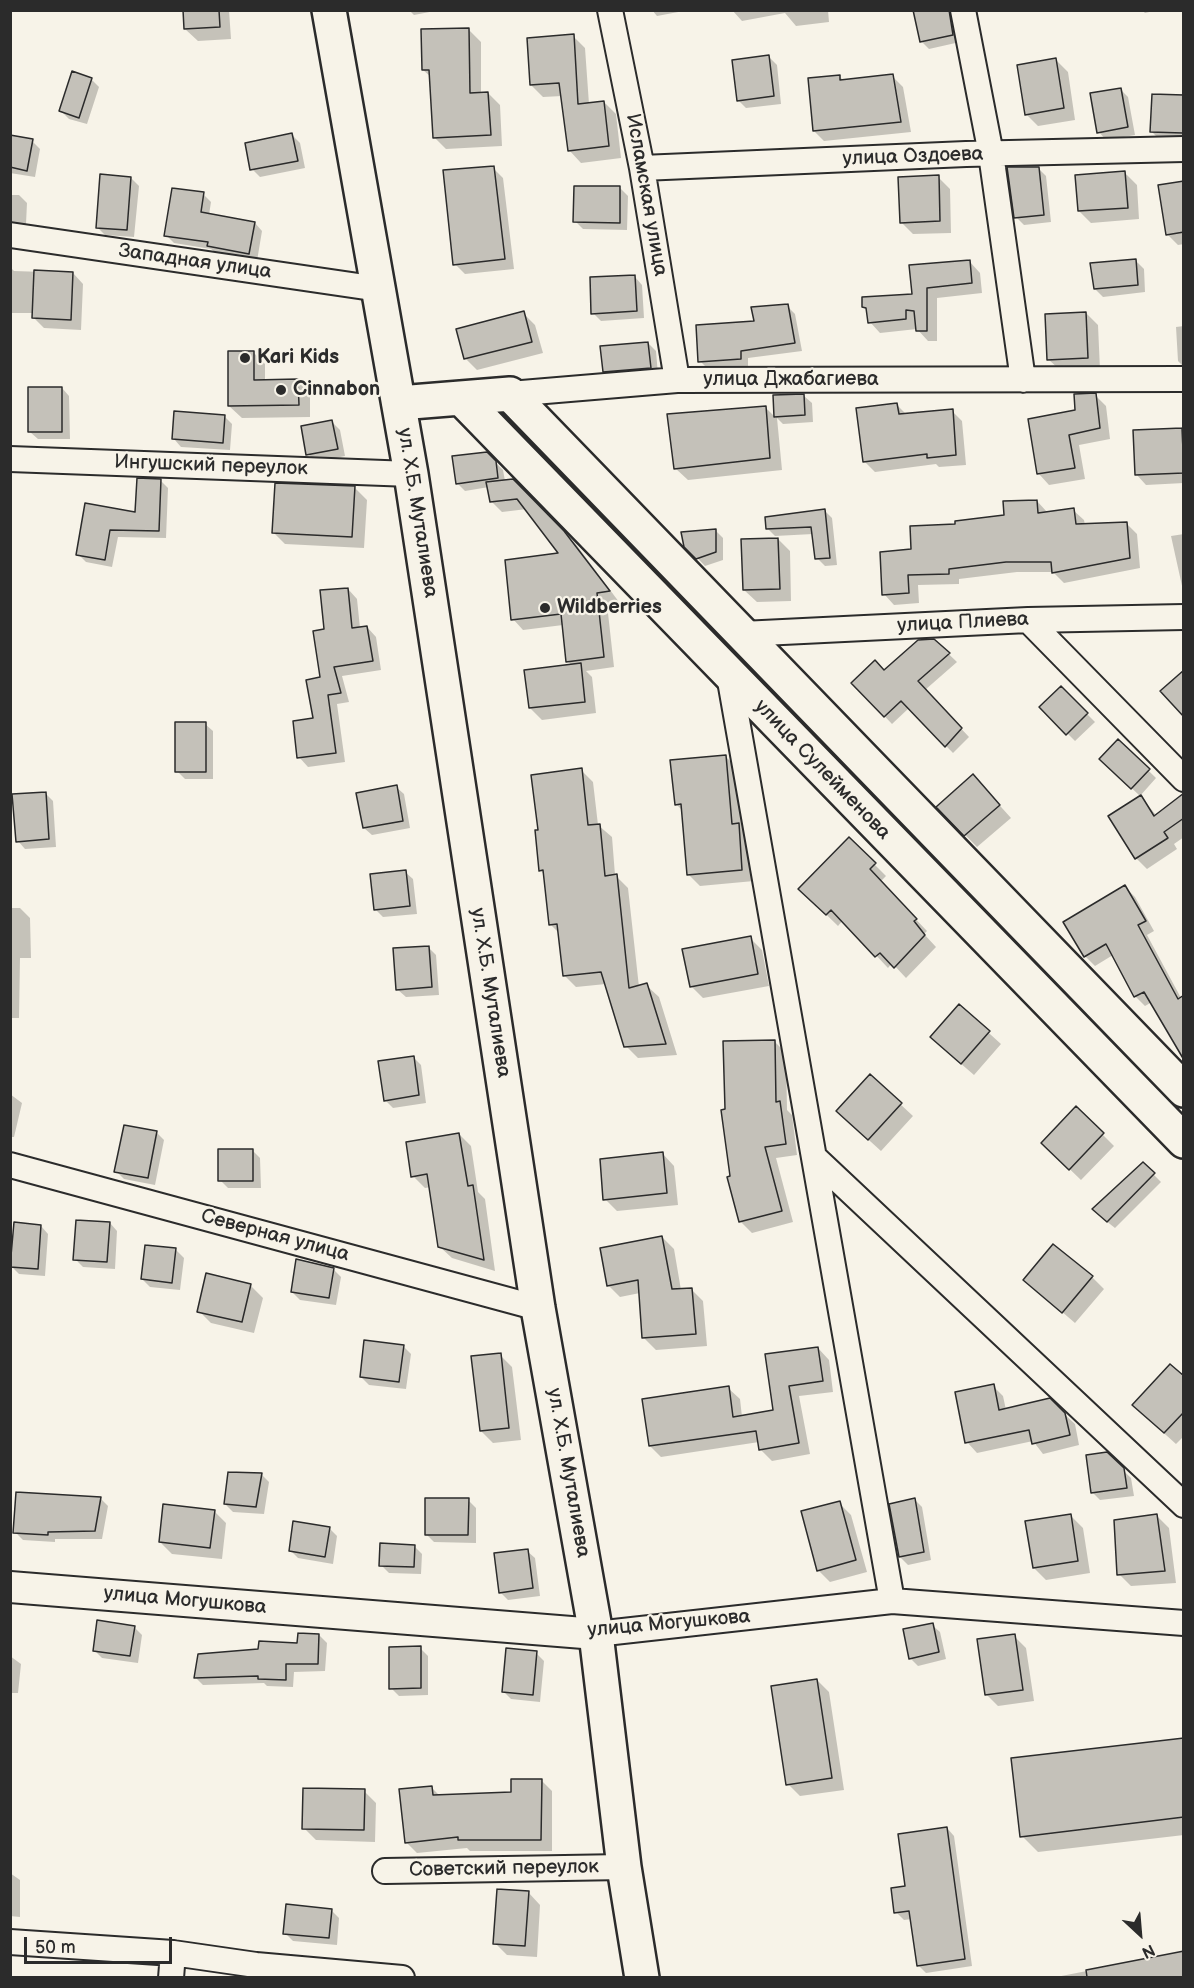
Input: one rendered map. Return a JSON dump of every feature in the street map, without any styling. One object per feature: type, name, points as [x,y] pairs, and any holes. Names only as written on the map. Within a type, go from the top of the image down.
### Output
[{"type":"main road","name":"ул. Х.Б. Муталиева","points":[[329,10],[411,474],[538,1308],[596,1634],[624,1867],[642,1977]]},
{"type":"main road","name":"улица Джабагиева","points":[[399,403],[510,394]]},
{"type":"main road","name":"улица Сулейменова","points":[[510,394],[1184,1090]]},
{"type":"main road","name":"улица Сулейменова","points":[[461,398],[1184,1141]]},
{"type":"street","name":"Исламская улица","points":[[610,10],[642,168],[677,380]]},
{"type":"street","points":[[963,10],[991,154],[1023,380]]},
{"type":"street","name":"улица Оздоева","points":[[642,168],[1184,149]]},
{"type":"street","name":"Западная улица","points":[[10,234],[379,289]]},
{"type":"street","name":"улица Джабагиева","points":[[510,394],[677,380],[1184,379]]},
{"type":"street","name":"Ингушский переулок","points":[[10,459],[411,474]]},
{"type":"street","name":"улица Плиева","points":[[742,634],[1028,620],[1184,617]]},
{"type":"street","points":[[1028,620],[1184,779]]},
{"type":"street","points":[[729,675],[892,1601]]},
{"type":"street","points":[[814,1157],[1184,1505]]},
{"type":"street","name":"Северная улица","points":[[10,1165],[538,1308]]},
{"type":"street","name":"улица Могушкова","points":[[10,1587],[596,1634],[892,1601],[1184,1623]]},
{"type":"street","name":"Советский переулок","points":[[385,1870],[624,1867]]},
{"type":"street","points":[[10,1942],[173,1953],[256,1965],[402,1977]]},
{"type":"street","points":[[171,1977],[173,1953]]},
{"type":"building","points":[[183,10],[219,10],[220,27],[184,29]]},
{"type":"building","points":[[913,10],[949,10],[953,35],[920,42]]},
{"type":"building","points":[[469,28],[470,93],[488,92],[491,135],[433,138],[429,70],[422,70],[421,29]]},
{"type":"building","points":[[574,34],[578,104],[604,101],[609,146],[568,151],[559,83],[530,85],[527,38]]},
{"type":"building","points":[[769,55],[774,96],[737,101],[732,60]]},
{"type":"building","points":[[1056,58],[1064,108],[1025,115],[1017,65]]},
{"type":"building","points":[[72,71],[92,78],[79,118],[59,111]]},
{"type":"building","points":[[893,74],[901,122],[813,131],[808,78],[840,75],[840,80]]},
{"type":"building","points":[[1121,88],[1128,127],[1097,133],[1090,93]]},
{"type":"building","points":[[1152,94],[1184,95],[1183,133],[1150,132]]},
{"type":"building","points":[[292,133],[298,161],[250,170],[245,143]]},
{"type":"building","points":[[10,135],[33,139],[27,171],[10,167]]},
{"type":"building","points":[[494,166],[505,259],[453,265],[443,170]]},
{"type":"building","points":[[1007,167],[1039,167],[1044,215],[1014,218]]},
{"type":"building","points":[[1125,171],[1128,208],[1078,211],[1075,175]]},
{"type":"building","points":[[100,174],[131,177],[127,230],[96,228]]},
{"type":"building","points":[[939,175],[940,221],[900,223],[898,177]]},
{"type":"building","points":[[1184,181],[1184,232],[1166,235],[1158,185]]},
{"type":"building","points":[[574,186],[620,186],[620,223],[573,222]]},
{"type":"building","points":[[172,188],[204,192],[201,212],[255,222],[249,254],[207,246],[208,242],[164,236]]},
{"type":"building","points":[[1136,259],[1138,285],[1094,289],[1090,263]]},
{"type":"building","points":[[970,260],[972,283],[927,288],[927,331],[916,331],[914,311],[906,310],[906,319],[868,323],[866,308],[862,307],[862,297],[912,294],[909,265]]},
{"type":"building","points":[[34,270],[73,272],[71,320],[32,318]]},
{"type":"building","points":[[635,275],[637,311],[591,314],[590,277]]},
{"type":"building","points":[[788,304],[795,343],[741,351],[741,359],[698,362],[696,325],[754,321],[751,307]]},
{"type":"building","points":[[524,311],[532,342],[464,359],[456,329]]},
{"type":"building","points":[[1086,312],[1088,358],[1047,360],[1045,314]]},
{"type":"building","points":[[648,342],[651,368],[603,372],[600,346]]},
{"type":"building","points":[[228,351],[254,351],[254,380],[298,379],[299,405],[228,406]]},
{"type":"building","points":[[28,387],[62,387],[62,432],[28,432]]},
{"type":"building","points":[[1096,393],[1100,428],[1069,435],[1075,468],[1037,474],[1028,419],[1075,410],[1074,394]]},
{"type":"building","points":[[804,394],[805,415],[774,417],[773,395]]},
{"type":"building","points":[[897,403],[899,414],[953,409],[956,455],[927,458],[927,454],[863,462],[856,408]]},
{"type":"building","points":[[766,406],[770,458],[674,469],[667,414]]},
{"type":"building","points":[[174,411],[225,415],[223,443],[172,439]]},
{"type":"building","points":[[332,420],[338,449],[306,455],[301,426]]},
{"type":"building","points":[[1182,428],[1184,473],[1135,475],[1133,430]]},
{"type":"building","points":[[487,452],[496,461],[498,478],[456,484],[452,456]]},
{"type":"building","points":[[137,478],[161,479],[159,531],[110,530],[105,560],[76,555],[85,503],[135,512]]},
{"type":"building","points":[[513,479],[564,531],[610,591],[597,593],[604,657],[566,662],[561,614],[511,620],[505,560],[558,553],[517,499],[490,502],[486,482]]},
{"type":"building","points":[[275,483],[355,486],[352,537],[272,533]]},
{"type":"building","points":[[1037,500],[1038,513],[1074,508],[1076,524],[1127,522],[1130,558],[1052,573],[1051,562],[1006,562],[949,569],[949,574],[908,575],[909,593],[882,595],[880,552],[911,549],[910,526],[955,524],[955,521],[1004,515],[1003,501]]},
{"type":"building","points":[[825,509],[830,558],[815,559],[811,527],[766,529],[765,517]]},
{"type":"building","points":[[716,529],[716,552],[696,559],[684,547],[681,532]]},
{"type":"building","points":[[778,538],[780,589],[743,590],[741,539]]},
{"type":"building","points":[[348,588],[352,628],[367,626],[373,661],[334,667],[341,693],[328,695],[336,753],[297,758],[293,721],[313,718],[306,680],[320,677],[313,631],[324,629],[320,590]]},
{"type":"building","points":[[934,639],[950,653],[918,681],[962,728],[945,747],[901,701],[884,717],[851,683],[875,660],[884,670],[918,640]]},
{"type":"building","points":[[581,663],[585,702],[529,708],[524,670]]},
{"type":"building","points":[[1184,670],[1184,717],[1160,691]]},
{"type":"building","points":[[1061,686],[1088,713],[1066,735],[1039,707]]},
{"type":"building","points":[[175,722],[206,722],[206,772],[175,772]]},
{"type":"building","points":[[1118,739],[1150,769],[1131,789],[1099,759]]},
{"type":"building","points":[[726,755],[732,824],[739,823],[742,870],[687,875],[681,804],[675,805],[670,760]]},
{"type":"building","points":[[582,768],[588,825],[600,824],[605,876],[617,874],[629,988],[647,983],[666,1044],[624,1047],[601,972],[563,976],[557,924],[549,925],[543,870],[539,871],[535,830],[538,830],[531,775]]},
{"type":"building","points":[[973,774],[1000,805],[964,836],[936,807]]},
{"type":"building","points":[[397,785],[403,821],[363,828],[356,793]]},
{"type":"building","points":[[46,792],[49,839],[16,842],[12,794]]},
{"type":"building","points":[[1184,793],[1184,818],[1164,832],[1168,838],[1135,859],[1108,816],[1141,795],[1154,816]]},
{"type":"building","points":[[849,837],[876,863],[870,869],[917,919],[914,921],[925,935],[894,968],[880,953],[875,957],[831,910],[826,915],[798,889]]},
{"type":"building","points":[[406,870],[410,906],[374,910],[370,874]]},
{"type":"building","points":[[1125,885],[1146,921],[1138,925],[1178,999],[1184,995],[1184,1060],[1144,992],[1134,997],[1106,944],[1084,957],[1063,922]]},
{"type":"building","points":[[751,936],[758,974],[690,987],[682,949]]},
{"type":"building","points":[[429,946],[432,987],[396,990],[393,948]]},
{"type":"building","points":[[959,1004],[990,1031],[961,1064],[930,1037]]},
{"type":"building","points":[[775,1040],[776,1102],[780,1101],[786,1144],[765,1147],[782,1211],[739,1222],[727,1177],[730,1176],[721,1110],[725,1109],[723,1041]]},
{"type":"building","points":[[414,1056],[419,1095],[384,1101],[378,1061]]},
{"type":"building","points":[[870,1074],[902,1103],[868,1140],[836,1111]]},
{"type":"building","points":[[1076,1106],[1104,1133],[1069,1170],[1041,1143]]},
{"type":"building","points":[[124,1125],[157,1131],[148,1178],[114,1172]]},
{"type":"building","points":[[459,1133],[468,1186],[473,1185],[484,1260],[438,1247],[427,1174],[411,1177],[406,1142]]},
{"type":"building","points":[[218,1149],[253,1149],[253,1181],[218,1181]]},
{"type":"building","points":[[663,1152],[667,1193],[603,1200],[600,1159]]},
{"type":"building","points":[[1143,1162],[1155,1173],[1107,1222],[1092,1209]]},
{"type":"building","points":[[76,1220],[110,1222],[107,1262],[73,1260]]},
{"type":"building","points":[[14,1222],[41,1225],[38,1269],[10,1267]]},
{"type":"building","points":[[662,1236],[672,1289],[692,1288],[696,1334],[642,1338],[638,1280],[607,1286],[600,1248]]},
{"type":"building","points":[[1053,1244],[1093,1276],[1062,1313],[1023,1280]]},
{"type":"building","points":[[145,1245],[176,1248],[172,1283],[141,1279]]},
{"type":"building","points":[[296,1259],[334,1268],[329,1298],[291,1292]]},
{"type":"building","points":[[206,1273],[251,1284],[242,1322],[197,1312]]},
{"type":"building","points":[[364,1340],[404,1345],[399,1382],[360,1377]]},
{"type":"building","points":[[818,1347],[823,1381],[789,1386],[799,1443],[759,1450],[756,1431],[649,1446],[642,1399],[729,1386],[733,1417],[773,1410],[765,1354]]},
{"type":"building","points":[[501,1353],[509,1428],[480,1431],[471,1356]]},
{"type":"building","points":[[1170,1364],[1184,1376],[1184,1412],[1164,1433],[1132,1405]]},
{"type":"building","points":[[994,1384],[999,1410],[1050,1398],[1065,1413],[1070,1435],[1032,1444],[1029,1430],[965,1443],[955,1392]]},
{"type":"building","points":[[1107,1452],[1124,1468],[1127,1488],[1091,1493],[1086,1455]]},
{"type":"building","points":[[228,1472],[262,1473],[256,1507],[224,1504]]},
{"type":"building","points":[[16,1492],[101,1497],[95,1531],[48,1532],[48,1535],[13,1533]]},
{"type":"building","points":[[425,1498],[469,1498],[468,1535],[425,1535]]},
{"type":"building","points":[[915,1498],[924,1552],[899,1557],[889,1504]]},
{"type":"building","points":[[840,1501],[856,1560],[817,1571],[801,1511]]},
{"type":"building","points":[[163,1504],[215,1510],[210,1548],[159,1542]]},
{"type":"building","points":[[1071,1514],[1078,1561],[1033,1568],[1025,1521]]},
{"type":"building","points":[[1157,1514],[1165,1571],[1117,1575],[1114,1520]]},
{"type":"building","points":[[293,1521],[330,1527],[325,1557],[289,1551]]},
{"type":"building","points":[[380,1543],[415,1545],[414,1567],[379,1566]]},
{"type":"building","points":[[528,1549],[533,1588],[499,1593],[494,1553]]},
{"type":"building","points":[[97,1620],[135,1626],[130,1656],[93,1651]]},
{"type":"building","points":[[933,1623],[939,1652],[909,1659],[903,1629]]},
{"type":"building","points":[[298,1633],[319,1634],[318,1664],[286,1664],[286,1680],[258,1679],[258,1676],[194,1678],[198,1654],[258,1649],[259,1641],[297,1643]]},
{"type":"building","points":[[1015,1634],[1023,1690],[985,1695],[977,1639]]},
{"type":"building","points":[[421,1646],[421,1688],[389,1689],[389,1647]]},
{"type":"building","points":[[506,1648],[537,1651],[533,1695],[502,1692]]},
{"type":"building","points":[[817,1679],[832,1778],[786,1785],[771,1686]]},
{"type":"building","points":[[1184,1738],[1184,1817],[1020,1837],[1011,1758]]},
{"type":"building","points":[[511,1779],[542,1779],[541,1840],[458,1840],[458,1837],[405,1843],[399,1789],[432,1786],[433,1795],[511,1792]]},
{"type":"building","points":[[303,1788],[365,1789],[364,1830],[302,1829]]},
{"type":"building","points":[[947,1827],[965,1959],[917,1966],[909,1911],[894,1913],[891,1888],[905,1886],[898,1834]]},
{"type":"building","points":[[497,1889],[529,1891],[525,1946],[493,1944]]},
{"type":"building","points":[[286,1904],[332,1909],[329,1938],[283,1934]]},
{"type":"building","points":[[1184,1951],[1184,1977],[1087,1977],[1086,1970]]},
{"type":"place","name":"Kari Kids","points":[[245,358]]},
{"type":"place","name":"Cinnabon","points":[[281,390]]},
{"type":"place","name":"Wildberries","points":[[545,608]]}]
